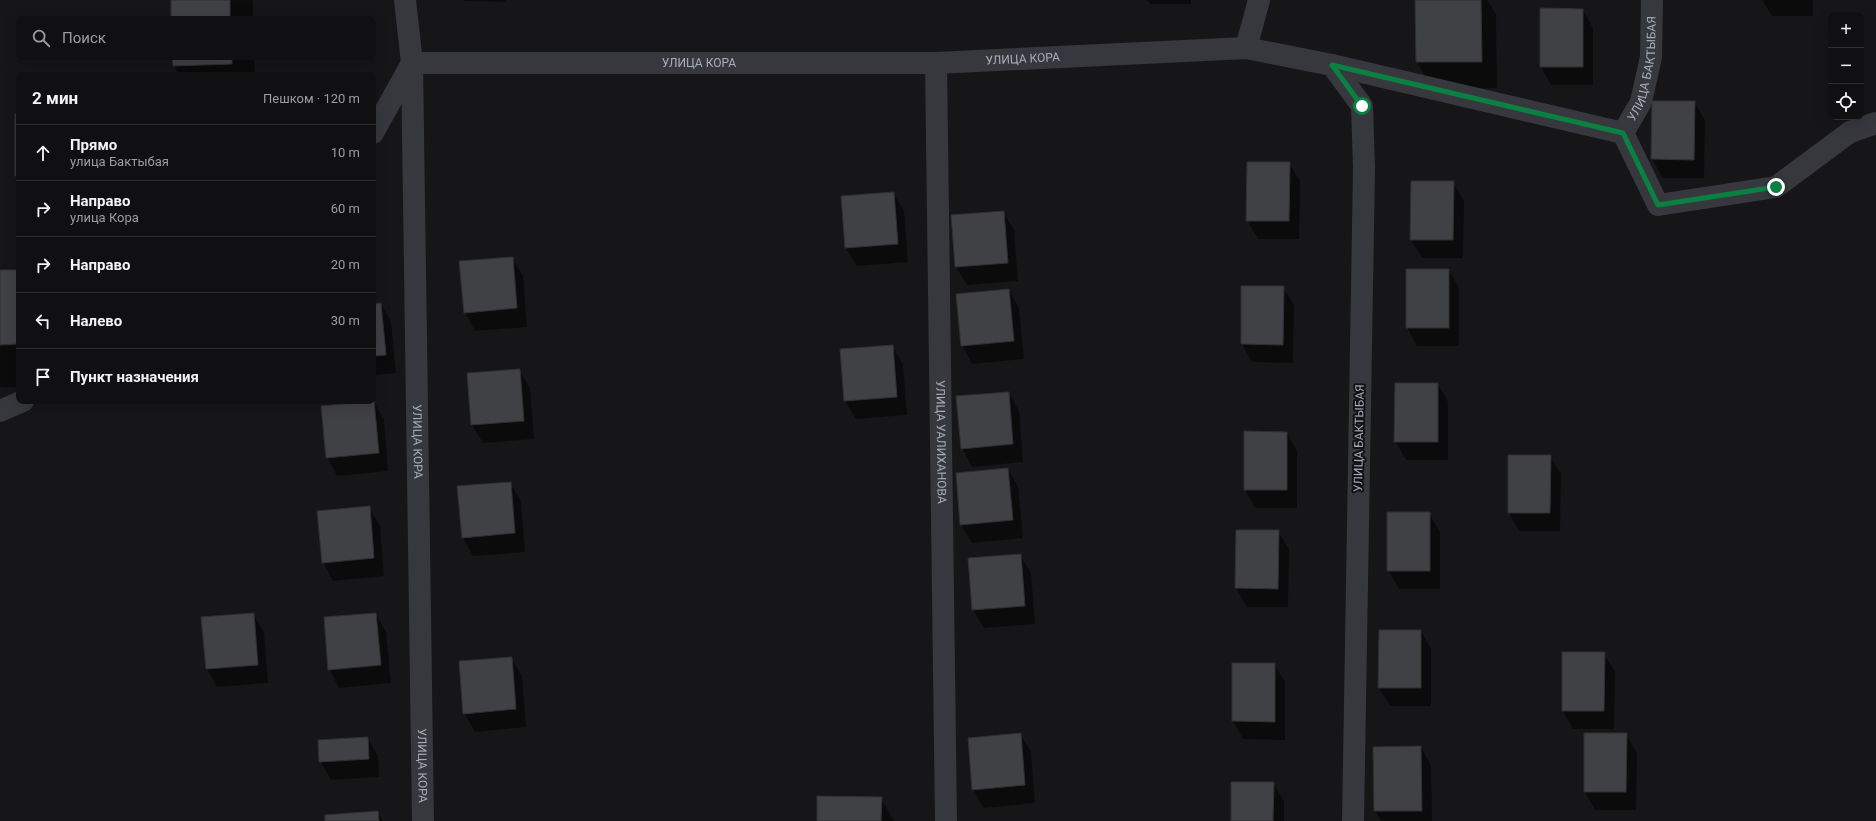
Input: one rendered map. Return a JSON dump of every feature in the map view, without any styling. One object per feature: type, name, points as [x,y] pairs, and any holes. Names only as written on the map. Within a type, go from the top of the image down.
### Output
[{"type":"street","name":"УЛИЦА КОРА","points":[[405,0],[412,63],[423,821]]},
{"type":"street","points":[[1246,48],[1259,0]]},
{"type":"street","name":"УЛИЦА БАКТЫБАЯ","points":[[1623,133],[1641,102],[1651,57],[1652,0]]},
{"type":"street","name":"УЛИЦА КОРА","points":[[412,63],[936,63],[1246,48],[1332,65],[1623,133]]},
{"type":"street","points":[[376,128],[412,63]]},
{"type":"street","name":"УЛИЦА УАЛИХАНОВА","points":[[936,63],[946,821]]},
{"type":"street","name":"УЛИЦА БАКТЫБАЯ","points":[[1332,65],[1362,106],[1364,161],[1353,821]]},
{"type":"street","points":[[1623,133],[1658,205],[1776,187],[1850,132],[1876,123]]},
{"type":"street","points":[[0,411],[16,404]]},
{"type":"building","points":[[171,0],[230,0],[230,16],[171,16]]},
{"type":"building","points":[[1415,0],[1481,0],[1482,62],[1416,62]]},
{"type":"building","points":[[1540,8],[1583,9],[1583,67],[1540,67]]},
{"type":"building","points":[[172,60],[232,60],[232,64],[173,66]]},
{"type":"building","points":[[1652,101],[1695,101],[1694,160],[1651,159]]},
{"type":"building","points":[[16,114],[16,176],[15,176]]},
{"type":"building","points":[[1247,162],[1290,162],[1289,221],[1246,221]]},
{"type":"building","points":[[1411,181],[1454,181],[1453,240],[1410,240]]},
{"type":"building","points":[[894,192],[898,244],[845,248],[841,196]]},
{"type":"building","points":[[1004,211],[1008,263],[955,267],[951,215]]},
{"type":"building","points":[[513,257],[517,308],[464,313],[459,261]]},
{"type":"building","points":[[1406,269],[1449,269],[1449,328],[1406,328]]},
{"type":"building","points":[[0,270],[16,270],[16,344],[0,345]]},
{"type":"building","points":[[1241,286],[1284,286],[1283,345],[1241,344]]},
{"type":"building","points":[[1009,289],[1014,341],[961,346],[956,294]]},
{"type":"building","points":[[381,303],[386,355],[376,356],[376,304]]},
{"type":"building","points":[[893,345],[897,397],[844,401],[840,349]]},
{"type":"building","points":[[520,369],[524,421],[471,425],[467,373]]},
{"type":"building","points":[[1395,383],[1438,383],[1438,442],[1394,442]]},
{"type":"building","points":[[1009,392],[1013,444],[961,449],[956,396]]},
{"type":"building","points":[[342,404],[374,404],[379,453],[326,458],[321,406]]},
{"type":"building","points":[[1244,431],[1287,432],[1287,490],[1244,490]]},
{"type":"building","points":[[1508,455],[1551,455],[1550,513],[1508,513]]},
{"type":"building","points":[[1008,468],[1013,520],[960,525],[956,473]]},
{"type":"building","points":[[511,482],[515,533],[462,538],[457,486]]},
{"type":"building","points":[[370,506],[374,558],[322,563],[317,511]]},
{"type":"building","points":[[1387,512],[1430,512],[1430,571],[1387,571]]},
{"type":"building","points":[[1236,530],[1279,530],[1278,589],[1235,588]]},
{"type":"building","points":[[1021,554],[1025,606],[972,610],[968,558]]},
{"type":"building","points":[[254,613],[258,665],[206,669],[201,617]]},
{"type":"building","points":[[376,613],[381,665],[328,670],[324,617]]},
{"type":"building","points":[[1379,630],[1421,630],[1421,688],[1378,688]]},
{"type":"building","points":[[1562,652],[1605,652],[1604,711],[1562,711]]},
{"type":"building","points":[[512,657],[516,709],[463,714],[459,661]]},
{"type":"building","points":[[1232,663],[1275,663],[1275,722],[1232,721]]},
{"type":"building","points":[[1021,733],[1025,785],[972,790],[968,738]]},
{"type":"building","points":[[1584,733],[1627,733],[1626,792],[1584,792]]},
{"type":"building","points":[[368,737],[369,759],[319,762],[318,740]]},
{"type":"building","points":[[1421,746],[1422,811],[1374,811],[1373,747]]},
{"type":"building","points":[[1231,782],[1274,782],[1273,821],[1231,821]]},
{"type":"building","points":[[817,796],[882,797],[881,821],[817,821]]},
{"type":"building","points":[[378,811],[379,821],[325,821],[325,815]]},
{"type":"route","points":[[1362,106],[1332,65],[1623,133],[1658,205],[1776,187]]}]
